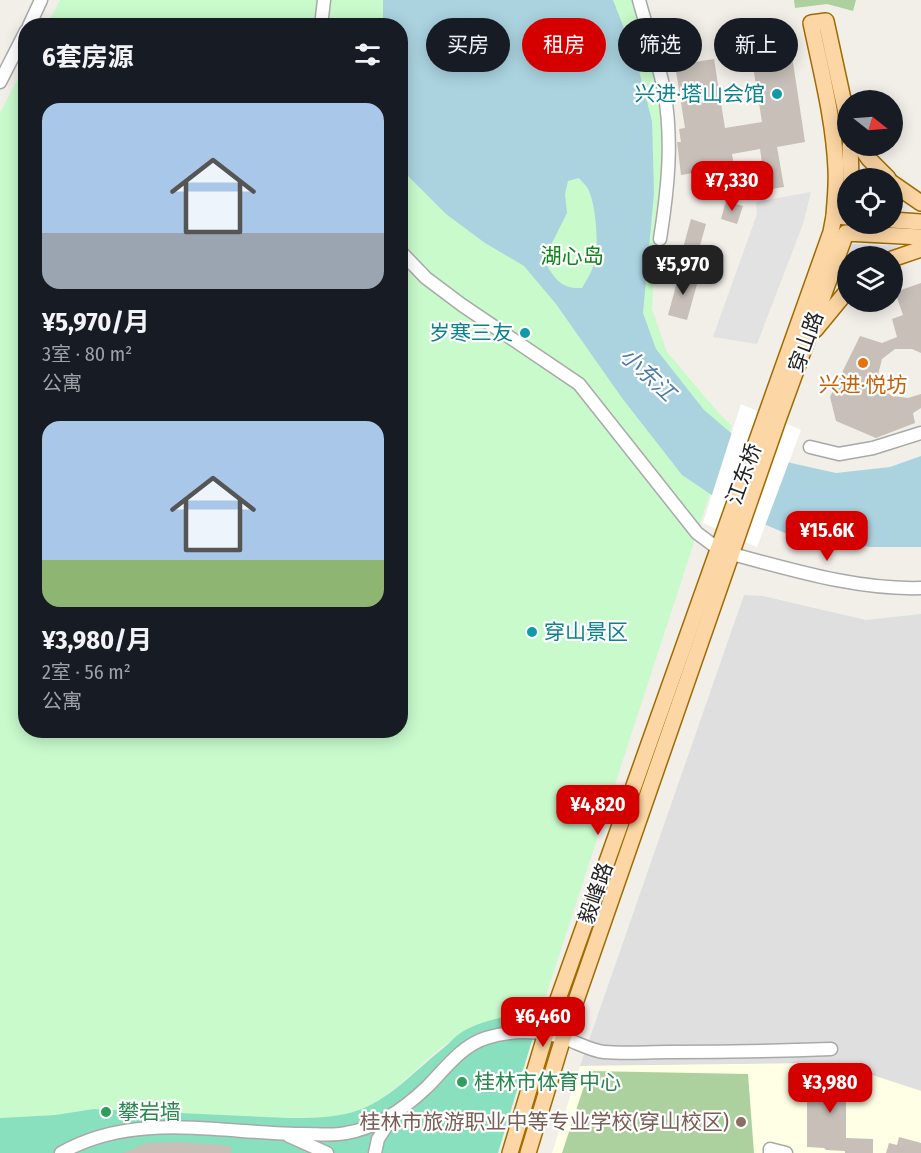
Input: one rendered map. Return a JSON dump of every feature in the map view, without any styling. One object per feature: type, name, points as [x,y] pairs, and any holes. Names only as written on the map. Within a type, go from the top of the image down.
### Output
[{"type":"main road","points":[[837,182],[829,107],[811,23],[826,21],[841,90]]},
{"type":"main road","points":[[867,156],[878,168]]},
{"type":"main road","points":[[903,191],[921,203]]},
{"type":"main road","points":[[903,221],[921,222]]},
{"type":"main road","name":"穿山路","points":[[771,418],[837,234]]},
{"type":"main road","name":"穿山路","points":[[771,418],[805,343],[838,234]]},
{"type":"main road","points":[[903,234],[921,237]]},
{"type":"main road","points":[[903,255],[921,249]]},
{"type":"main road","points":[[805,343],[837,304]]},
{"type":"main road","name":"江东桥","points":[[730,535],[771,418]]},
{"type":"main road","name":"毅峰路","points":[[510,1153],[546,1033],[730,535]]},
{"type":"main road","name":"毅峰路","points":[[528,1153],[563,1038],[724,551]]},
{"type":"street","points":[[32,18],[41,0]]},
{"type":"street","points":[[322,18],[324,0]]},
{"type":"street","points":[[639,0],[667,110],[669,169],[660,238]]},
{"type":"street","points":[[0,82],[18,47]]},
{"type":"street","points":[[408,259],[426,278],[462,305],[579,384],[697,533],[724,551],[847,583],[921,588]]},
{"type":"street","points":[[810,447],[839,454],[873,448],[921,433]]},
{"type":"street","points":[[61,1153],[84,1141],[108,1134],[158,1127],[285,1134],[343,1134],[363,1130],[412,1101],[470,1045],[500,1034],[546,1033],[602,1052],[831,1049]]},
{"type":"street","points":[[375,1153],[378,1139],[395,1113]]},
{"type":"street","points":[[285,1134],[327,1153]]},
{"type":"street","points":[[770,1153],[770,1149],[786,1153]]},
{"type":"shaded area","points":[[811,192],[803,224],[757,344],[713,337],[757,214],[756,202]]},
{"type":"shaded area","points":[[852,244],[900,246],[851,246]]},
{"type":"shaded area","points":[[744,595],[763,596],[866,620],[921,614],[921,1091],[835,1063],[580,1066]]},
{"type":"shaded area","name":"桂林市旅游职业中等专业学校(穿山校区)","points":[[835,1063],[921,1091],[921,1153],[552,1153],[580,1066]]},
{"type":"green space","name":"穿山景区","points":[[60,0],[633,0],[638,18],[618,18],[618,72],[654,72],[659,90],[666,144],[664,194],[655,255],[652,309],[667,352],[732,426],[540,1014],[503,1018],[459,1035],[383,1097],[370,1105],[341,1115],[289,1118],[94,1109],[55,1115],[0,1118],[0,113],[18,78],[18,738],[408,738],[408,18],[51,18]]},
{"type":"green space","points":[[794,0],[856,0],[853,11],[827,4],[795,8]]},
{"type":"green space","name":"桂林市体育中心","points":[[514,1014],[540,1014],[498,1153],[0,1153],[0,1118],[55,1115],[94,1109],[289,1118],[345,1114],[385,1097],[462,1032],[481,1023]]},
{"type":"green space","points":[[589,1071],[748,1074],[754,1153],[562,1153]]},
{"type":"water","name":"小东江","points":[[383,0],[613,0],[620,18],[618,18],[618,72],[639,72],[652,121],[654,193],[643,313],[656,349],[704,410],[744,444],[791,463],[836,473],[890,467],[921,456],[921,547],[870,547],[792,536],[740,514],[682,475],[622,398],[556,304],[524,266],[485,243],[446,214],[408,175],[408,18],[383,18]],"holes":[[[579,178],[591,196],[596,223],[596,257],[582,288],[569,287],[552,274],[545,262],[567,213],[565,194],[568,181]]]},
{"type":"pier","points":[[741,404],[801,430],[757,547],[703,523]]},
{"type":"building","name":"兴进·塔山会馆","points":[[714,59],[714,72],[716,72],[725,128],[762,122],[754,72],[794,72],[805,142],[777,147],[784,187],[766,190],[760,149],[732,154],[734,166],[681,175],[677,142],[681,142],[679,129],[685,128],[676,72],[702,72],[702,61]]},
{"type":"building","points":[[726,201],[743,206],[737,224],[721,219]]},
{"type":"building","points":[[691,219],[706,224],[698,253],[683,248]]},
{"type":"building","points":[[680,271],[699,277],[687,320],[668,315]]},
{"type":"building","name":"兴进·悦坊","points":[[921,283],[921,353],[912,349],[895,349],[882,359],[878,375],[885,391],[892,396],[908,398],[921,394],[921,408],[913,413],[915,423],[876,438],[836,421],[830,397],[860,336],[882,343],[897,337],[892,319],[903,315],[903,289]]},
{"type":"building","points":[[807,1070],[846,1071],[846,1138],[873,1139],[873,1153],[845,1153],[845,1151],[807,1147]]},
{"type":"building","points":[[899,1137],[921,1143],[921,1153],[886,1153],[889,1143],[897,1145]]},
{"type":"building","points":[[179,1142],[231,1146],[231,1153],[123,1153],[147,1143]]},
{"type":"place","name":"兴进·塔山会馆","points":[[777,94]]},
{"type":"place","name":"岁寒三友","points":[[525,333]]},
{"type":"place","name":"兴进·悦坊","points":[[863,363]]},
{"type":"place","name":"穿山景区","points":[[532,632]]},
{"type":"place","name":"桂林市体育中心","points":[[462,1082]]},
{"type":"place","name":"攀岩墙","points":[[106,1112]]},
{"type":"place","name":"桂林市旅游职业中等专业学校(穿山校区)","points":[[741,1122]]},
{"type":"park label","name":"湖心岛","points":[[572,256]]}]
